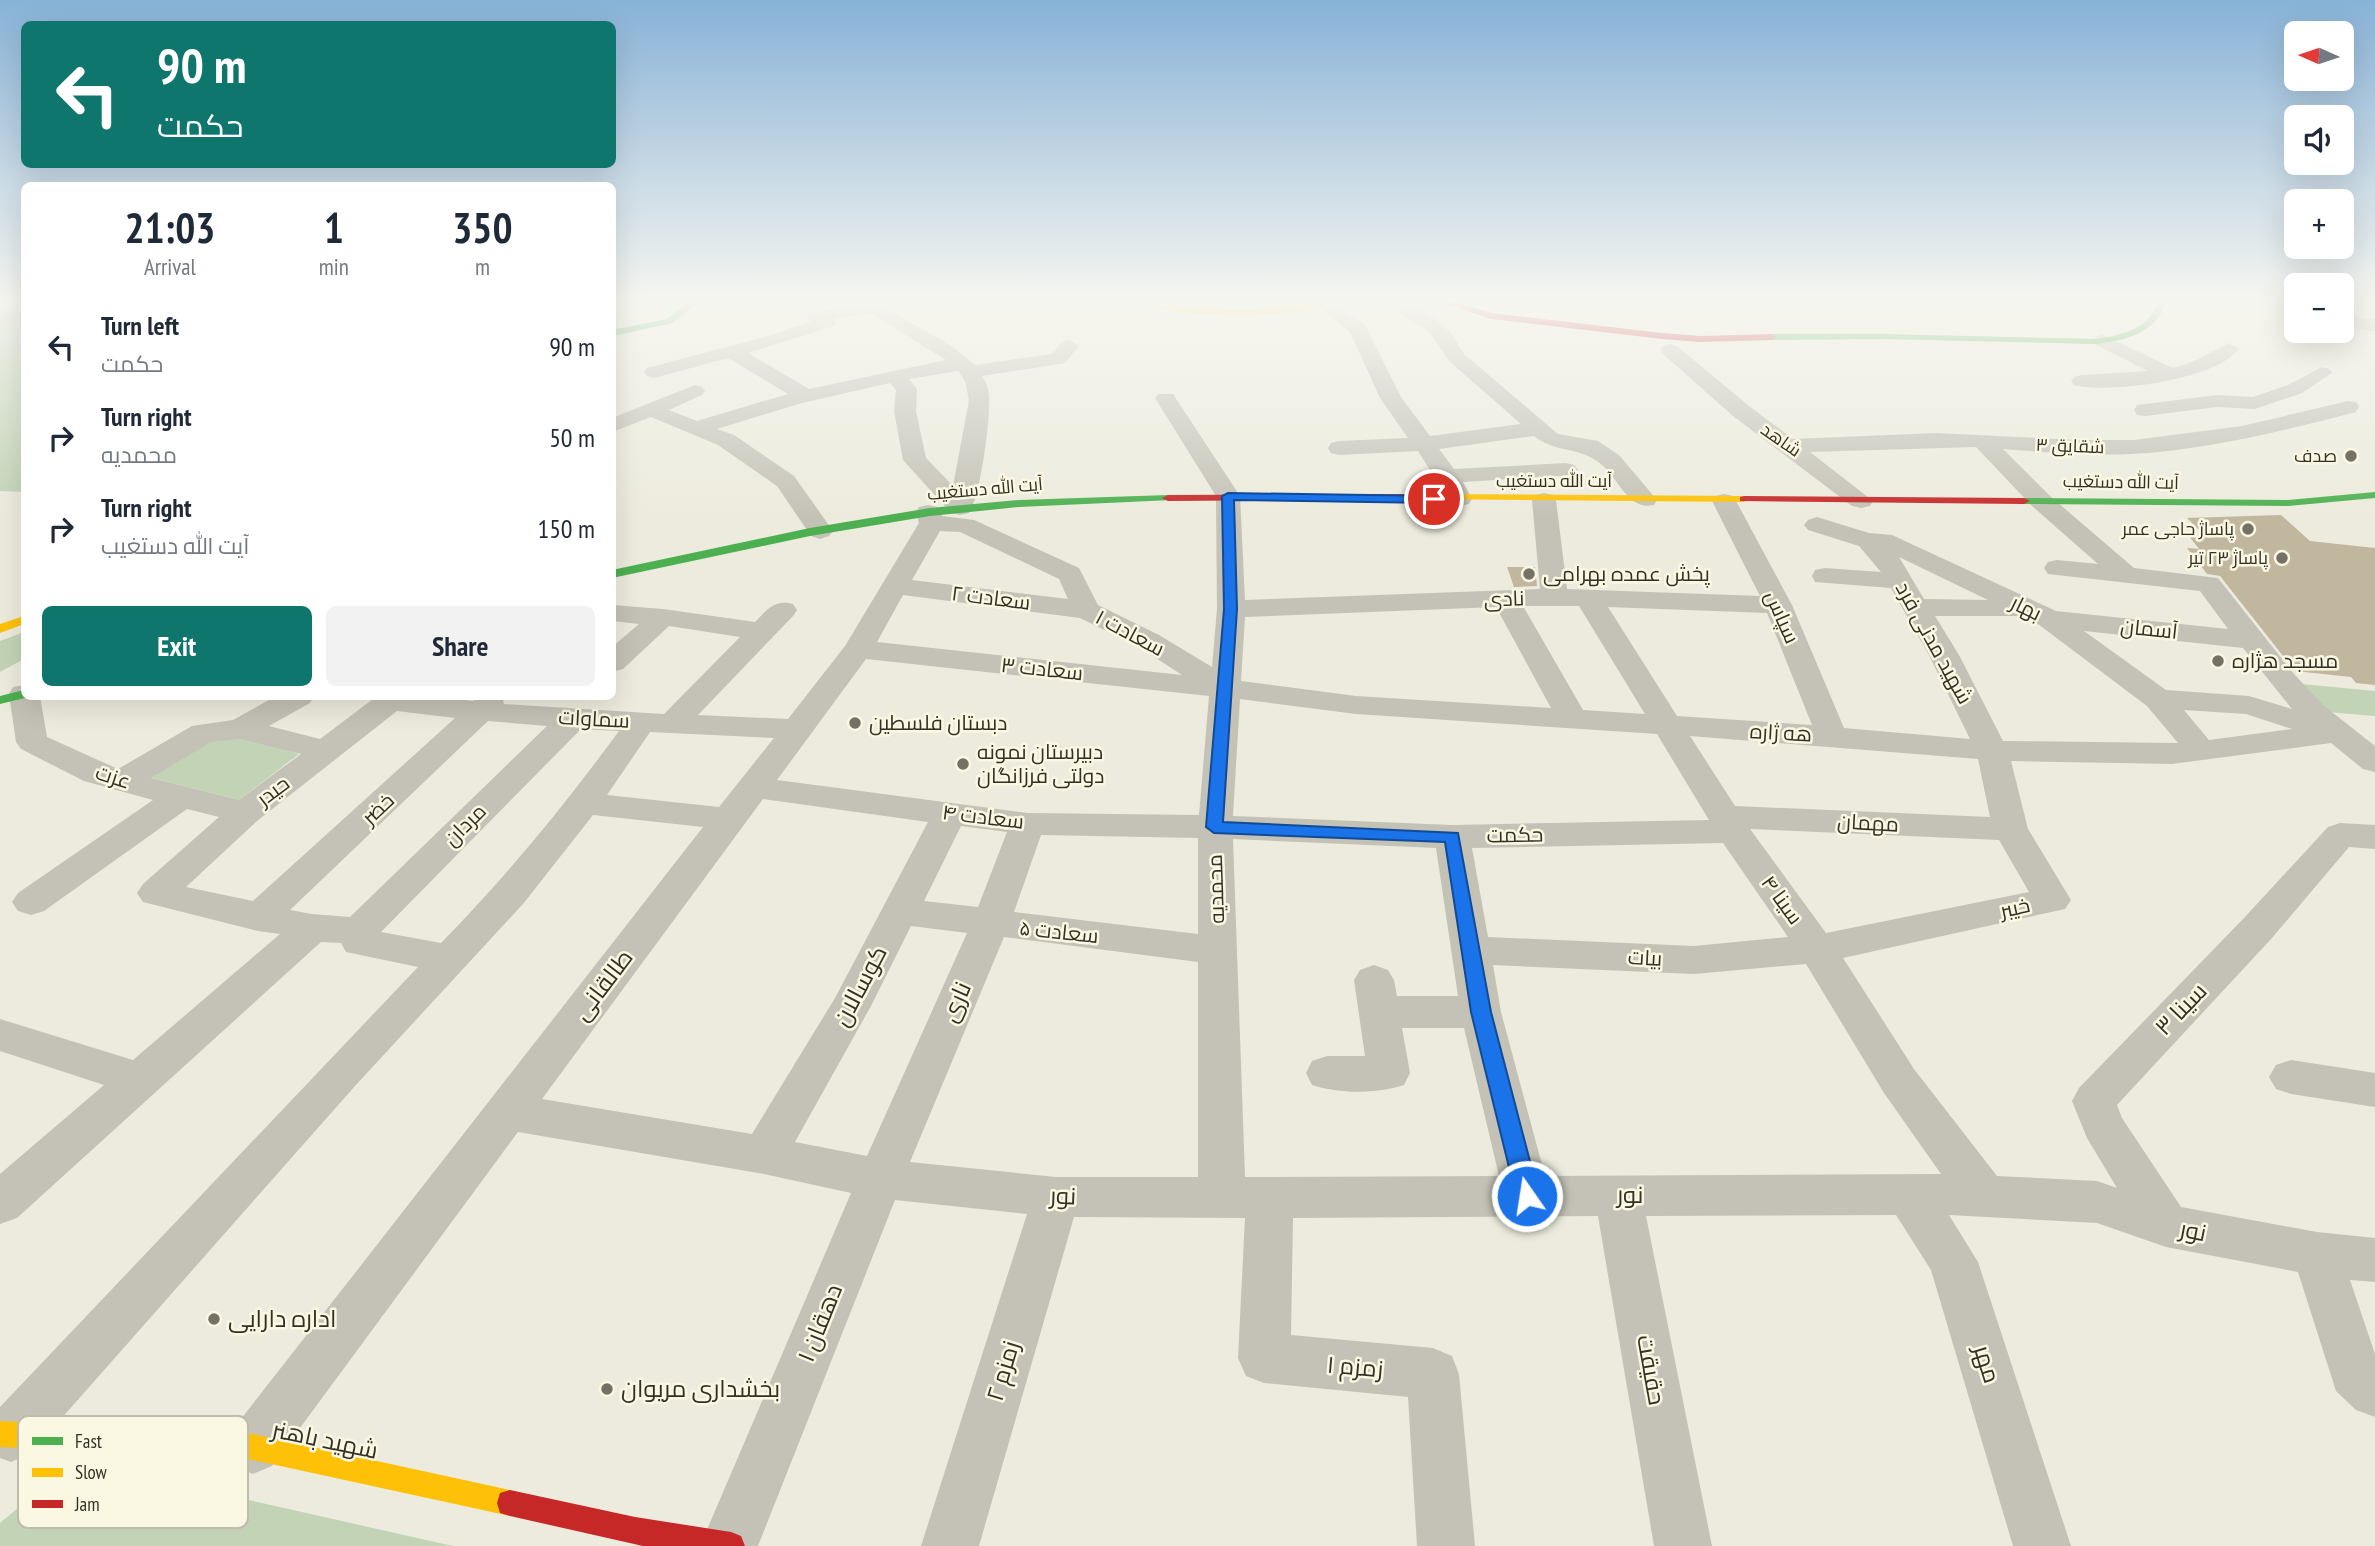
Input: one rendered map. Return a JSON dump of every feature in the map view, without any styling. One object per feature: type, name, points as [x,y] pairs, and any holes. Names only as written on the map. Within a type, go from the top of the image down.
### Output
[{"type":"street","points":[[767,373],[805,395]]},
{"type":"street","points":[[697,428],[805,395],[920,373]]},
{"type":"street","points":[[940,514],[976,424],[979,390],[968,373]]},
{"type":"street","points":[[1379,373],[1391,398],[1447,476],[1460,499]]},
{"type":"street","points":[[1474,373],[1550,439],[1590,446],[1611,460],[1644,500]]},
{"type":"street","name":"شاهد","points":[[1698,373],[1787,446],[1799,452],[1861,500]]},
{"type":"street","points":[[2081,381],[2167,373]]},
{"type":"street","points":[[2169,373],[2232,402]]},
{"type":"street","points":[[2145,410],[2217,401],[2255,403],[2295,389],[2322,373]]},
{"type":"street","points":[[895,376],[907,389],[905,411],[915,460],[940,514]]},
{"type":"street","points":[[616,425],[654,411],[695,391]]},
{"type":"street","points":[[1166,398],[1228,496]]},
{"type":"street","name":"شقایق ۳","points":[[1787,446],[1982,440],[2092,448],[2152,446],[2209,439],[2282,425],[2348,407]]},
{"type":"street","points":[[654,411],[726,440],[786,481],[820,531]]},
{"type":"street","points":[[1339,448],[1423,444],[1540,428]]},
{"type":"street","points":[[1982,440],[2041,501],[2127,576]]},
{"type":"street","points":[[1447,476],[1566,470]]},
{"type":"street","name":"آیت الله دستغیب","points":[[616,573],[820,531],[940,514],[1228,496],[2288,503],[2375,495]]},
{"type":"street","name":"محمدیه","points":[[1228,496],[1231,609],[1227,689],[1214,827],[1218,950],[1247,1198]]},
{"type":"street","points":[[1544,500],[1571,597]]},
{"type":"street","name":"سپاس","points":[[1724,501],[1779,605],[1832,736]]},
{"type":"street","name":"طالقانی","points":[[253,1447],[858,649],[940,514]]},
{"type":"street","name":"سعادت ۱","points":[[940,514],[1070,574],[1087,610],[1149,640],[1227,689]]},
{"type":"street","name":"بهار","points":[[1817,525],[1868,541],[1883,540],[1903,548],[2038,614],[2158,699],[2200,750]]},
{"type":"street","name":"شهید مدنی فرد","points":[[1868,541],[1888,561],[1916,607],[1944,655],[1992,751]]},
{"type":"street","points":[[2057,568],[2208,584],[2283,680],[2336,733],[2375,762]]},
{"type":"street","points":[[1825,576],[1900,581]]},
{"type":"street","name":"سعادت ۲","points":[[894,586],[1087,610]]},
{"type":"street","name":"نادی","points":[[1231,609],[1571,597],[1779,605]]},
{"type":"street","name":"سینا ۴","points":[[1571,597],[1670,727],[1729,824],[1817,949],[1899,1082],[1984,1196]]},
{"type":"street","points":[[1505,598],[1573,720]]},
{"type":"street","points":[[1916,607],[2038,614]]},
{"type":"street","points":[[22,1416],[510,895],[584,803],[657,723],[763,632],[783,610]]},
{"type":"street","points":[[616,613],[663,617],[763,632]]},
{"type":"street","name":"آسمان","points":[[2038,614],[2250,640]]},
{"type":"street","points":[[616,659],[663,617]]},
{"type":"street","points":[[0,629],[21,621]]},
{"type":"street","name":"سعادت ۳","points":[[858,649],[1227,689]]},
{"type":"street","name":"هه ژاره","points":[[1227,689],[1356,705],[1832,736],[1992,751],[2172,754],[2336,733]]},
{"type":"street","points":[[0,699],[21,695]]},
{"type":"street","points":[[2158,699],[2249,705],[2336,733]]},
{"type":"street","name":"عزت","points":[[25,700],[32,741],[96,774],[245,813]]},
{"type":"street","points":[[241,729],[292,700]]},
{"type":"street","name":"حیدر","points":[[258,918],[156,893],[245,813],[394,700]]},
{"type":"street","name":"سماوات","points":[[410,700],[566,711],[657,723],[797,729]]},
{"type":"street","name":"خضر","points":[[258,918],[387,801],[487,705]]},
{"type":"street","name":"مردان","points":[[359,931],[566,711]]},
{"type":"street","points":[[122,781],[203,733],[241,729],[327,751]]},
{"type":"street","name":"خیبر","points":[[1817,949],[2052,900],[2010,829],[1992,751]]},
{"type":"street","name":"سعادت ۴","points":[[754,787],[1028,824],[1214,827]]},
{"type":"street","points":[[31,902],[180,797]]},
{"type":"street","points":[[584,803],[729,819]]},
{"type":"street","name":"کوسالان","points":[[764,1155],[850,1006],[950,813]]},
{"type":"street","name":"ناری","points":[[880,1178],[990,924],[1028,824]]},
{"type":"street","name":"حکمت","points":[[1214,827],[1452,837],[1729,824]]},
{"type":"street","name":"مهمان","points":[[1729,824],[2010,829]]},
{"type":"street","name":"سینا ۳","points":[[2166,1226],[2103,1125],[2094,1101],[2258,928],[2340,835],[2375,837]]},
{"type":"street","points":[[1452,837],[1481,1012],[1527,1196]]},
{"type":"street","name":"سعادت ۵","points":[[899,911],[1218,950]]},
{"type":"street","points":[[258,918],[312,928],[359,931],[360,942],[449,959]]},
{"type":"street","points":[[0,1203],[312,928]]},
{"type":"street","name":"بیات","points":[[1472,950],[1694,960],[1817,949]]},
{"type":"street","points":[[1327,1073],[1390,1073],[1377,996],[1481,1012]]},
{"type":"street","points":[[0,1035],[142,1080]]},
{"type":"street","points":[[2291,1077],[2375,1090]]},
{"type":"street","name":"نور","points":[[508,1112],[764,1155],[880,1178],[1056,1197],[1908,1193],[1984,1196],[2097,1202],[2166,1226],[2317,1254],[2375,1260]]},
{"type":"street","name":"دهقان ۱","points":[[730,1546],[880,1178]]},
{"type":"street","name":"مهر","points":[[1908,1193],[1953,1262],[2042,1546]]},
{"type":"street","name":"حقیقت","points":[[1618,1195],[1683,1546]]},
{"type":"street","name":"زمزم ۲","points":[[950,1546],[1056,1197]]},
{"type":"street","name":"زمزم ۱","points":[[1247,1198],[1264,1358],[1433,1374],[1446,1546]]},
{"type":"street","points":[[2317,1254],[2355,1373],[2375,1391]]},
{"type":"street","points":[[5,1434],[18,1420]]},
{"type":"street","name":"شهید باهنر","points":[[248,1447],[636,1538],[730,1546]]},
{"type":"green space","points":[[0,373],[21,373],[21,492],[0,491]]},
{"type":"green space","points":[[21,633],[21,661],[0,672],[0,641]]},
{"type":"green space","points":[[2291,683],[2375,691],[2375,716],[2315,711]]},
{"type":"green space","points":[[233,733],[299,754],[239,800],[151,778],[207,739]]},
{"type":"green space","points":[[248,1500],[453,1546],[0,1546],[0,1523],[18,1508],[18,1528],[248,1528]]},
{"type":"building","points":[[2281,515],[2310,541],[2375,548],[2375,685],[2356,683],[2351,677],[2295,671],[2220,576],[2207,574],[2187,548],[2199,549],[2189,536],[2206,537],[2187,518]]},
{"type":"building","name":"پخش عمده بهرامی","points":[[1507,567],[1535,567],[1537,586],[1514,587]]},
{"type":"traffic: fast","points":[[2024,501],[2288,503],[2375,495]]},
{"type":"traffic: fast","points":[[616,573],[810,532],[930,512],[1019,504],[1168,498]]},
{"type":"traffic: fast","points":[[0,700],[21,695]]},
{"type":"traffic: slow","points":[[1429,497],[1744,499]]},
{"type":"traffic: slow","points":[[0,629],[21,621]]},
{"type":"traffic: slow","points":[[0,1434],[18,1435]]},
{"type":"traffic: slow","points":[[248,1447],[510,1503]]},
{"type":"traffic: jam","points":[[1168,498],[1429,497]]},
{"type":"traffic: jam","points":[[1744,499],[2024,501]]},
{"type":"traffic: jam","points":[[510,1503],[635,1531],[731,1546]]},
{"type":"place","name":"صدف","points":[[2351,456]]},
{"type":"place","name":"پاساژ حاجی عمر","points":[[2248,529]]},
{"type":"place","name":"پاساژ ۲۳ تیر","points":[[2282,558]]},
{"type":"place","name":"پخش عمده بهرامی","points":[[1529,574]]},
{"type":"place","name":"مسجد هژاره","points":[[2218,661]]},
{"type":"place","name":"دبستان فلسطین","points":[[855,723]]},
{"type":"place","name":"دبیرستان نمونه دولتی فرزانگان","points":[[963,764]]},
{"type":"place","name":"اداره دارایی","points":[[214,1319]]},
{"type":"place","name":"بخشداری مریوان","points":[[607,1389]]},
{"type":"route","points":[[1434,499],[1228,496],[1231,609],[1227,689],[1214,827],[1452,837],[1481,1012],[1527,1196]]}]
